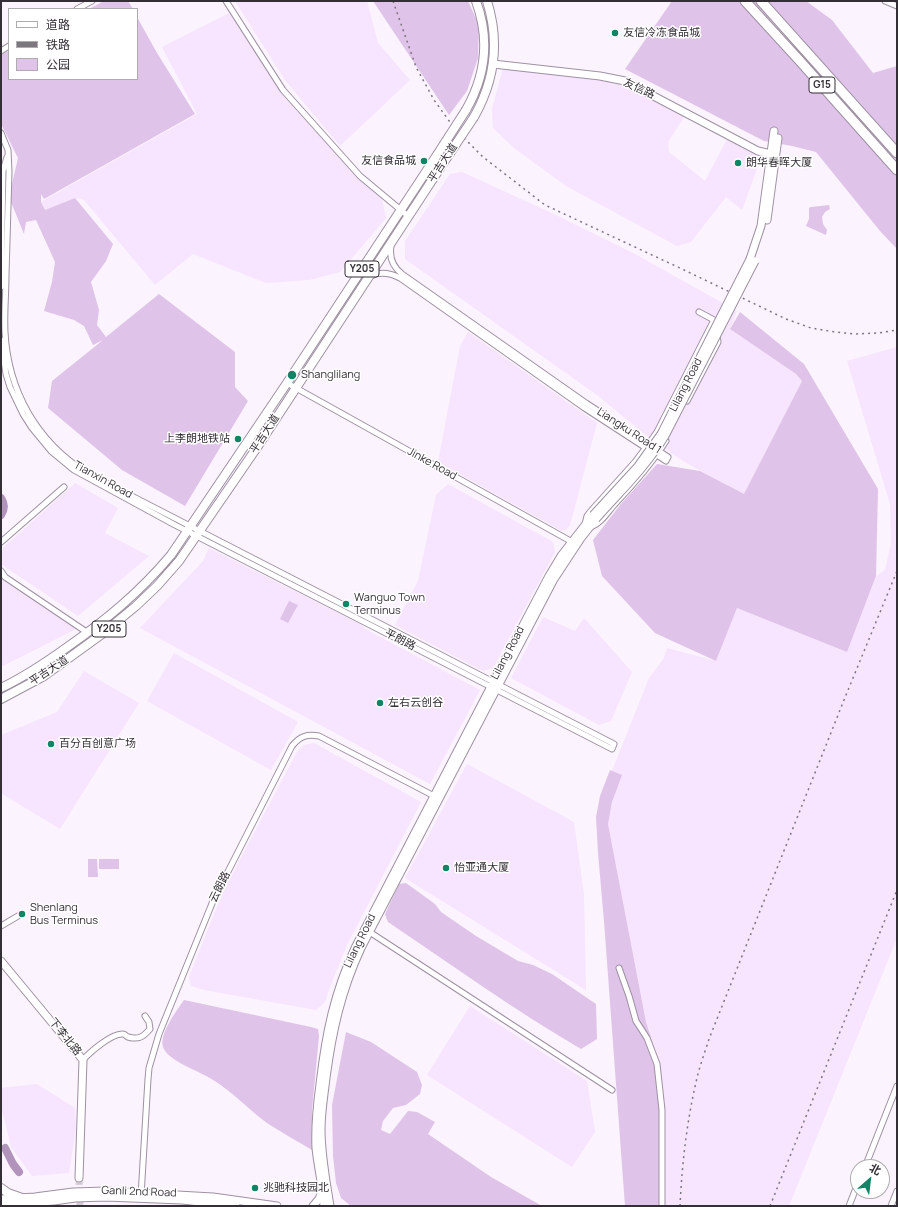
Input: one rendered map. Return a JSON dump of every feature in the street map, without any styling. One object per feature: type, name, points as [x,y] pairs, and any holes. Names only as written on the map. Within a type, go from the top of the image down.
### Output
[{"type":"highway","name":"G15","points":[[745,1],[897,170]]},
{"type":"highway","name":"G15","points":[[761,1],[897,153]]},
{"type":"main road","name":"平吉大道","points":[[1,688],[38,668],[88,632],[130,599],[150,580],[171,555],[189,529],[287,383],[466,110],[479,84],[485,56],[483,26],[476,1]]},
{"type":"main road","name":"Y205","points":[[487,1],[494,42],[493,62]]},
{"type":"main road","name":"平吉大道","points":[[1,699],[44,676],[102,634],[131,611],[157,586],[179,561],[258,446],[474,117],[488,86],[493,62]]},
{"type":"main road","points":[[1,1188],[19,1203]]},
{"type":"street","points":[[79,8],[92,1]]},
{"type":"street","points":[[226,1],[283,90],[360,176],[408,216]]},
{"type":"street","points":[[885,1],[897,6]]},
{"type":"street","name":"友信路","points":[[493,62],[600,76],[625,81],[758,151],[772,152]]},
{"type":"street","name":"Lilang Road","points":[[324,1206],[316,1149],[317,1109],[327,1034],[332,1011],[343,976],[549,576],[594,517],[638,466],[661,434],[753,260],[766,226],[777,132],[772,152],[761,226],[753,260]]},
{"type":"street","name":"Tianxin Road","points":[[1,133],[8,150],[9,172],[3,296],[5,332],[11,372],[20,398],[36,426],[54,447],[76,466],[189,529]]},
{"type":"street","points":[[1,287],[3,171],[8,150]]},
{"type":"street","name":"Liangku Road 1","points":[[392,241],[390,254],[391,260],[394,266],[402,274],[647,446]]},
{"type":"street","name":"Liangku Road 1","points":[[368,279],[382,273],[388,273],[400,278],[583,407],[658,453]]},
{"type":"street","points":[[699,312],[714,320]]},
{"type":"street","points":[[714,320],[718,342],[658,453],[640,476],[600,521],[595,525],[587,526],[587,516],[635,462],[657,432],[714,320]]},
{"type":"street","name":"Tianxin Road","points":[[1,340],[6,374],[16,401],[32,428],[51,451],[62,461],[85,477],[189,529]]},
{"type":"street","name":"Jinke Road","points":[[287,383],[574,543]]},
{"type":"street","points":[[1,542],[64,487]]},
{"type":"street","name":"平朗路","points":[[189,529],[613,746]]},
{"type":"street","points":[[1,571],[4,576],[88,632]]},
{"type":"street","name":"云朗路","points":[[141,1195],[148,1079],[152,1056],[159,1034],[213,901],[292,746],[303,736],[319,736],[436,797]]},
{"type":"street","points":[[1,926],[18,916]]},
{"type":"street","points":[[367,930],[612,1090]]},
{"type":"street","name":"Lilang Road","points":[[330,1206],[322,1148],[321,1129],[322,1110],[332,1035],[347,980],[367,930]]},
{"type":"street","name":"下李北路","points":[[1,961],[83,1060],[79,1178]]},
{"type":"street","points":[[619,968],[636,1021],[648,1038],[657,1064],[662,1110],[662,1206]]},
{"type":"street","points":[[83,1060],[91,1051],[116,1036],[122,1034],[137,1039],[142,1037],[150,1029],[146,1016]]},
{"type":"street","points":[[867,1159],[897,1086]]},
{"type":"street","points":[[313,1206],[319,1199],[322,1189]]},
{"type":"street","name":"Ganli 2nd Road","points":[[1,1205],[90,1191],[141,1195],[237,1199],[278,1206]]},
{"type":"street","points":[[891,1206],[897,1191]]},
{"type":"street","name":"Ganli 2nd Road","points":[[141,1195],[236,1206]]},
{"type":"street","points":[[328,1197],[334,1206]]},
{"type":"street","name":"Ganli 2nd Road","points":[[1,1199],[19,1203]]},
{"type":"shaded area","points":[[235,1],[367,1],[378,43],[410,80],[340,146],[285,80]]},
{"type":"shaded area","points":[[229,13],[285,98],[350,169],[382,199],[386,218],[340,272],[309,280],[266,283],[193,254],[155,285],[84,200],[75,198],[45,211],[41,202],[197,114],[162,47]]},
{"type":"shaded area","points":[[503,68],[626,81],[686,114],[668,142],[669,152],[705,181],[727,139],[761,158],[742,210],[726,197],[691,242],[677,246],[566,186],[514,148],[493,128],[492,109]]},
{"type":"shaded area","points":[[462,172],[556,215],[633,253],[737,311],[730,329],[796,374],[802,381],[744,495],[683,461],[647,436],[597,395],[405,259],[405,241],[450,174]]},
{"type":"shaded area","points":[[468,332],[597,423],[570,525],[566,530],[562,531],[438,462],[460,346]]},
{"type":"shaded area","points":[[897,347],[897,938],[789,1206],[659,1206],[660,1179],[655,1050],[646,1022],[608,824],[612,802],[621,775],[612,771],[649,678],[664,658],[667,648],[716,661],[737,608],[847,652],[876,576],[885,570],[891,543],[890,504],[847,361]]},
{"type":"shaded area","points":[[75,483],[118,508],[105,533],[149,556],[78,616],[1,564],[3,548]]},
{"type":"shaded area","points":[[448,484],[553,542],[555,552],[493,668],[483,671],[395,625],[418,581],[436,495]]},
{"type":"shaded area","points":[[209,548],[360,624],[367,630],[480,690],[430,784],[140,628],[203,561]]},
{"type":"shaded area","points":[[1,577],[78,628],[1,667]]},
{"type":"shaded area","points":[[543,617],[575,631],[584,618],[632,672],[611,721],[599,725],[511,678]]},
{"type":"shaded area","points":[[174,653],[298,722],[271,770],[147,701]]},
{"type":"shaded area","name":"百分百创意广场","points":[[84,671],[139,703],[60,829],[1,793],[1,735],[57,712]]},
{"type":"shaded area","points":[[314,743],[421,802],[347,945],[325,1002],[316,1010],[204,990],[191,986],[189,977],[228,882],[297,752],[304,745]]},
{"type":"shaded area","points":[[467,764],[574,822],[584,895],[586,990],[405,878]]},
{"type":"shaded area","points":[[470,1006],[587,1081],[595,1132],[572,1167],[427,1075]]},
{"type":"shaded area","points":[[37,1084],[75,1108],[76,1129],[69,1173],[32,1176],[11,1147],[1,1106],[1,1088]]},
{"type":"green space","points":[[104,1],[128,1],[132,8],[91,8]]},
{"type":"green space","points":[[373,1],[468,1],[479,25],[478,58],[467,91],[449,115]]},
{"type":"green space","points":[[672,1],[806,1],[832,20],[873,73],[897,66],[897,249],[880,231],[816,152],[764,141],[625,69]]},
{"type":"green space","points":[[138,19],[157,53],[195,114],[44,199],[41,194],[41,202],[45,210],[75,198],[113,244],[106,261],[91,282],[99,310],[97,325],[106,337],[159,294],[235,352],[235,387],[248,401],[185,506],[122,470],[48,408],[52,381],[103,340],[93,345],[84,326],[74,320],[44,311],[52,282],[55,262],[36,220],[26,222],[24,234],[11,202],[12,184],[18,158],[1,124],[1,55],[8,52],[8,80],[138,80]]},
{"type":"green space","points":[[829,205],[830,209],[825,212],[822,217],[823,224],[827,230],[826,235],[806,226],[809,219],[809,208]]},
{"type":"green space","points":[[740,312],[804,364],[878,489],[876,576],[847,652],[737,608],[716,661],[655,633],[602,576],[593,540],[620,505],[657,464],[700,471],[744,494],[802,381],[796,374],[730,329]]},
{"type":"green space","points":[[289,601],[298,605],[288,623],[280,619]]},
{"type":"green space","points":[[610,770],[622,775],[612,802],[608,824],[646,1022],[655,1050],[660,1116],[659,1206],[625,1206],[596,817],[600,796]]},
{"type":"green space","points":[[88,859],[97,859],[98,877],[88,877]]},
{"type":"green space","points":[[99,859],[119,859],[119,869],[99,869]]},
{"type":"green space","points":[[406,883],[435,904],[441,912],[476,936],[518,961],[533,965],[552,974],[596,1004],[597,1039],[581,1049],[507,1003],[388,922],[385,914],[399,884]]},
{"type":"green space","points":[[184,1000],[318,1029],[319,1036],[312,1110],[312,1150],[270,1125],[229,1091],[211,1079],[180,1063],[165,1051],[162,1042],[166,1029]]},
{"type":"green space","points":[[346,1032],[371,1042],[417,1072],[422,1085],[420,1094],[406,1105],[393,1108],[383,1121],[381,1130],[390,1134],[408,1111],[417,1112],[435,1122],[428,1134],[491,1177],[542,1206],[351,1206],[341,1198],[336,1183],[333,1156],[332,1105]]},
{"type":"waterway","points":[[1,498],[4,506],[1,515]]},
{"type":"waterway","points":[[5,1148],[19,1172]]},
{"type":"tunnel","points":[[79,1178],[80,1206]]},
{"type":"railway","points":[[393,1],[416,67],[434,100],[455,129],[483,157],[545,205],[786,319],[811,328],[855,334],[879,333],[897,330]]},
{"type":"railway","points":[[680,1206],[682,1174],[690,1110],[698,1073],[709,1039],[897,571]]},
{"type":"railway","points":[[770,1206],[897,890]]},
{"type":"place","name":"友信冷冻食品城","points":[[615,33]]},
{"type":"place","name":"友信食品城","points":[[424,161]]},
{"type":"place","name":"朗华春晖大厦","points":[[738,163]]},
{"type":"place","name":"Shanglilang","points":[[292,375]]},
{"type":"place","name":"上李朗地铁站","points":[[238,439]]},
{"type":"place","name":"Wanguo Town Terminus","points":[[346,604]]},
{"type":"place","name":"左右云创谷","points":[[380,703]]},
{"type":"place","name":"百分百创意广场","points":[[51,744]]},
{"type":"place","name":"怡亚通大厦","points":[[446,868]]},
{"type":"place","name":"Shenlang Bus Terminus","points":[[22,914]]},
{"type":"place","name":"兆驰科技园北","points":[[255,1188]]}]
